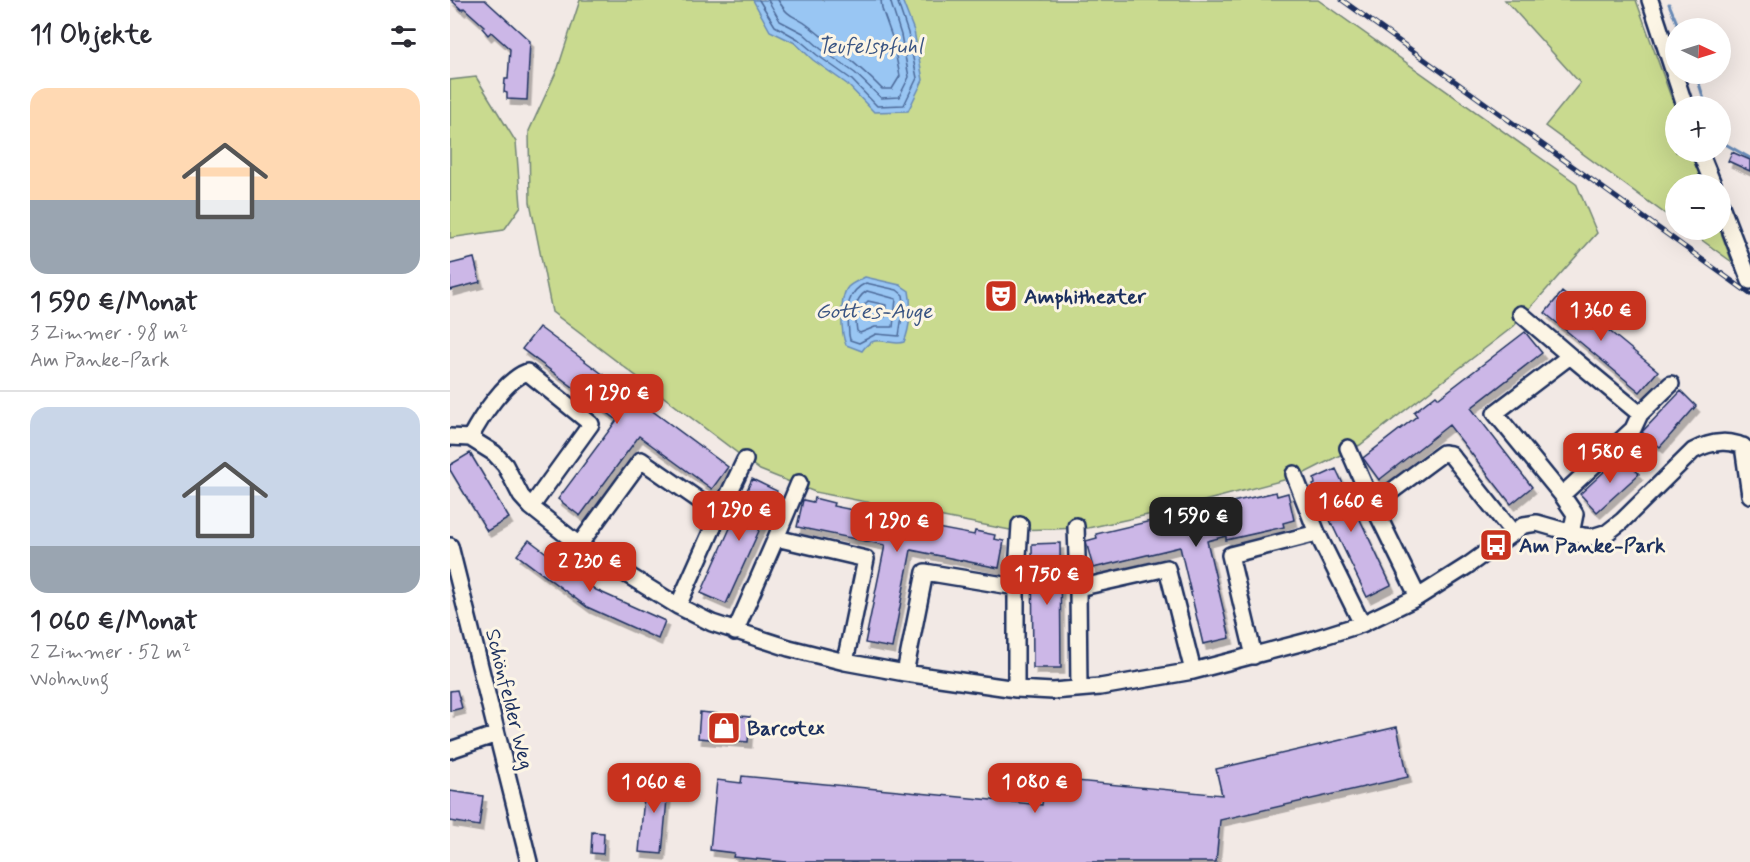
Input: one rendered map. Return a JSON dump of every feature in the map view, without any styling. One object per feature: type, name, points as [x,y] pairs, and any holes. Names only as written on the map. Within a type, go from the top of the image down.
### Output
[{"type":"street","points":[[1650,0],[1682,96]]},
{"type":"street","points":[[1731,232],[1750,281]]},
{"type":"street","points":[[1521,314],[1640,414]]},
{"type":"street","points":[[1570,356],[1495,412],[1575,514],[1571,534]]},
{"type":"street","points":[[470,438],[479,420],[516,376],[526,372],[591,424],[531,507]]},
{"type":"street","points":[[1562,495],[1633,429],[1640,414],[1671,384]]},
{"type":"street","points":[[450,437],[470,438],[494,453],[505,465],[521,496],[531,507],[579,545],[678,606],[735,632],[845,662],[1016,689],[1080,690],[1193,671],[1254,656],[1362,624],[1418,597],[1467,566],[1524,525],[1537,523],[1571,534],[1592,537],[1608,532],[1693,451],[1707,443],[1721,442],[1747,449],[1750,495]]},
{"type":"street","points":[[1348,447],[1373,505],[1418,597]]},
{"type":"street","points":[[1373,505],[1443,453],[1450,454],[1513,532]]},
{"type":"street","points":[[579,545],[641,460],[719,514]]},
{"type":"street","points":[[678,606],[745,460]]},
{"type":"street","points":[[1294,474],[1317,533],[1362,624]]},
{"type":"street","points":[[735,632],[799,483]]},
{"type":"street","points":[[1016,689],[1016,587],[1020,525]]},
{"type":"street","points":[[1076,526],[1080,690]]},
{"type":"street","points":[[1254,656],[1230,555],[1317,533]]},
{"type":"street","points":[[776,538],[866,559],[845,662]]},
{"type":"street","name":"Schönfelder Weg","points":[[450,546],[529,862]]},
{"type":"street","points":[[1078,588],[1167,568],[1193,671]]},
{"type":"street","points":[[905,673],[925,572],[1016,587]]},
{"type":"street","points":[[450,750],[497,734]]},
{"type":"green space","points":[[580,0],[1318,0],[1576,183],[1597,233],[1514,326],[1360,445],[1299,476],[1166,511],[1088,528],[1010,530],[815,492],[760,470],[552,312],[530,202],[529,131],[558,68]]},
{"type":"green space","points":[[1505,0],[1636,0],[1671,96],[1665,96],[1665,162],[1696,162],[1700,174],[1665,174],[1665,214],[1545,126],[1580,83]]},
{"type":"green space","points":[[476,77],[516,142],[521,206],[504,230],[450,238],[450,80]]},
{"type":"green space","points":[[1702,240],[1724,240],[1732,262]]},
{"type":"water","name":"Teufelspfuhl","points":[[753,0],[902,0],[914,31],[923,80],[908,111],[874,112],[847,84],[813,60],[795,43],[770,31]]},
{"type":"water","name":"Gottes-Auge","points":[[865,277],[900,285],[909,291],[910,317],[904,342],[872,342],[862,351],[846,345],[842,324],[843,299],[848,287]]},
{"type":"building","points":[[451,0],[485,0],[530,41],[527,100],[507,99],[507,93],[504,92],[505,79],[508,79],[510,49],[491,32],[488,35],[482,28],[484,26]]},
{"type":"building","points":[[1732,152],[1750,160],[1750,171],[1730,162]]},
{"type":"building","points":[[474,258],[480,282],[450,290],[450,264]]},
{"type":"building","points":[[1562,292],[1658,371],[1640,392],[1545,313]]},
{"type":"building","points":[[539,327],[728,467],[712,489],[639,436],[580,516],[558,499],[617,420],[522,349]]},
{"type":"building","points":[[1525,332],[1542,353],[1471,408],[1532,487],[1511,504],[1449,425],[1379,480],[1363,458],[1417,416],[1414,412],[1436,395],[1439,398]]},
{"type":"building","points":[[1681,391],[1696,406],[1660,447],[1642,432]]},
{"type":"building","points":[[470,453],[509,518],[487,531],[450,470],[450,465]]},
{"type":"building","points":[[1622,455],[1639,474],[1597,512],[1580,494]]},
{"type":"building","points":[[1336,469],[1391,585],[1367,597],[1313,485],[1315,484],[1314,479]]},
{"type":"building","points":[[752,479],[777,491],[726,604],[701,593]]},
{"type":"building","points":[[1276,492],[1277,496],[1288,493],[1294,520],[1283,523],[1284,527],[1226,540],[1226,536],[1207,541],[1230,638],[1203,644],[1180,547],[1093,568],[1086,541],[1097,538],[1096,534],[1172,516],[1174,520],[1220,509],[1219,505]]},
{"type":"building","points":[[814,498],[834,503],[833,506],[918,523],[919,519],[938,523],[937,528],[974,535],[975,531],[995,535],[994,539],[1004,541],[999,568],[911,550],[892,648],[865,643],[885,545],[797,527],[803,500],[813,502]]},
{"type":"building","points":[[529,540],[596,590],[665,621],[658,639],[587,607],[517,555]]},
{"type":"building","points":[[1060,543],[1061,668],[1033,668],[1032,544]]},
{"type":"building","points":[[457,690],[462,708],[450,711],[450,691]]},
{"type":"building","name":"Barcotex","points":[[700,712],[750,717],[748,742],[698,738]]},
{"type":"building","points":[[1397,727],[1408,777],[1220,820],[1216,862],[787,862],[733,857],[734,853],[710,850],[717,780],[741,783],[742,776],[1042,805],[1045,778],[1222,795],[1216,769]]},
{"type":"building","points":[[646,775],[669,777],[662,854],[639,852]]},
{"type":"building","points":[[450,791],[483,796],[479,826],[450,821]]},
{"type":"building","points":[[592,832],[604,833],[603,854],[591,853]]},
{"type":"waterway","points":[[1669,4],[1675,18]]},
{"type":"waterway","points":[[1699,84],[1703,96]]},
{"type":"waterway","points":[[1731,147],[1750,158]]},
{"type":"railway","points":[[1342,0],[1750,294]]},
{"type":"place","name":"Amphitheater","points":[[1001,296]]},
{"type":"place","name":"Am Panke-Park","points":[[1496,545]]},
{"type":"place","name":"Barcotex","points":[[724,728]]}]
